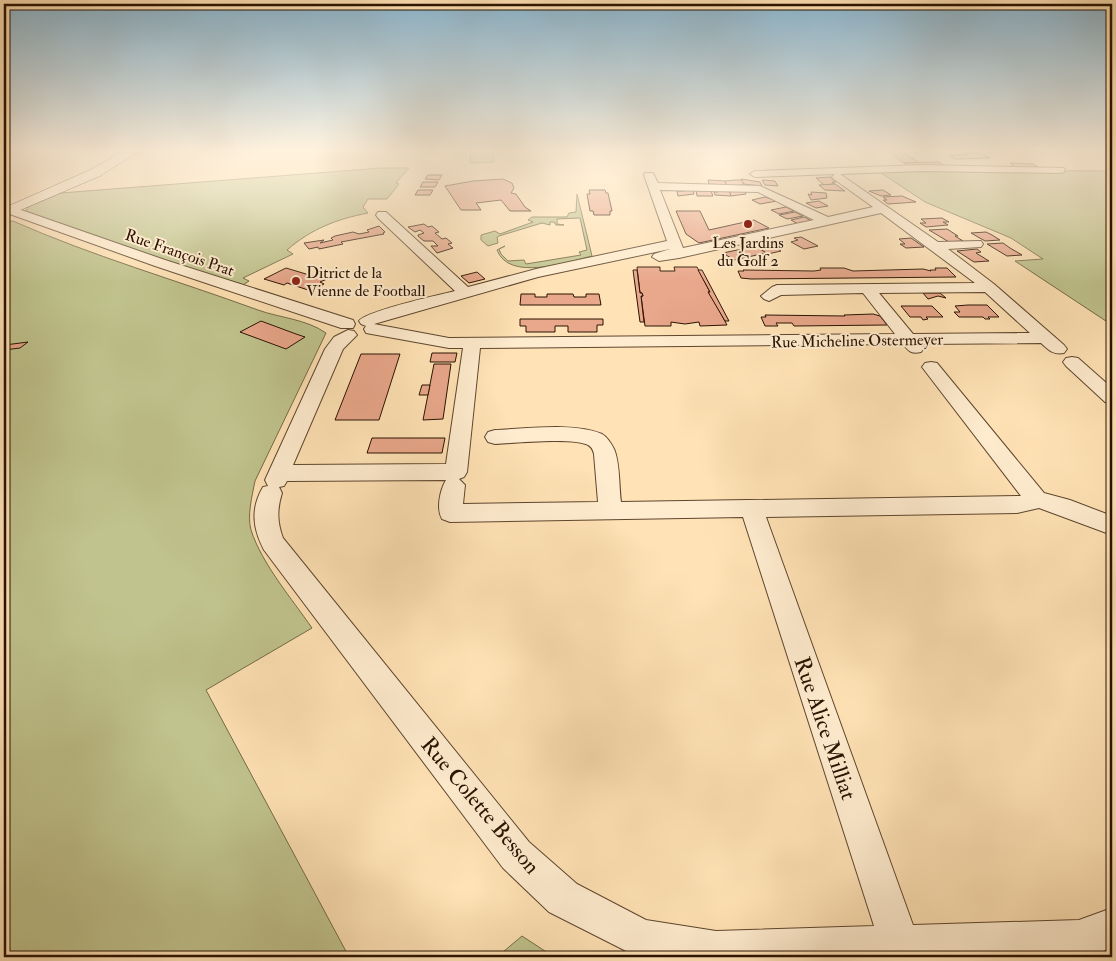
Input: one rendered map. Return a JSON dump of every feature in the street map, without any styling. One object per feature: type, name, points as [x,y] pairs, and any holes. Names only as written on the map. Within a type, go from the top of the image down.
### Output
[{"type":"street","points":[[5,210],[43,194]]},
{"type":"street","points":[[656,194],[677,249]]},
{"type":"street","points":[[773,194],[828,222]]},
{"type":"street","points":[[861,194],[989,287],[1058,350]]},
{"type":"street","name":"Rue François Prat","points":[[5,210],[348,330]]},
{"type":"street","points":[[348,330],[362,335],[369,325],[383,315],[465,292],[578,264],[677,249],[884,210]]},
{"type":"street","points":[[382,215],[465,292]]},
{"type":"street","points":[[935,246],[976,244]]},
{"type":"street","points":[[768,296],[777,290],[989,287]]},
{"type":"street","points":[[867,288],[1036,499],[1062,506],[1112,526]]},
{"type":"street","name":"Rue Micheline Ostermeyer","points":[[369,325],[432,342],[472,343],[1045,338]]},
{"type":"street","name":"Rue Colette Besson","points":[[348,330],[334,349],[276,482],[266,506],[265,525],[273,544],[516,855],[563,898],[642,939],[716,951],[1079,940],[1112,928]]},
{"type":"street","points":[[472,343],[450,513],[1017,505],[1029,503],[1036,499]]},
{"type":"street","points":[[1072,362],[1112,398]]},
{"type":"street","points":[[460,437],[579,436],[596,440],[602,446],[605,454],[610,511]]},
{"type":"street","points":[[276,482],[455,478]]},
{"type":"street","name":"Rue Alice Milliat","points":[[752,510],[900,946]]},
{"type":"green space","points":[[59,194],[391,194],[387,199],[368,199],[363,207],[368,213],[335,222],[305,236],[287,250],[293,254],[243,278],[249,281],[243,285],[106,241],[28,213],[26,210],[29,206]]},
{"type":"green space","points":[[577,194],[592,256],[554,265],[526,268],[513,265],[504,260],[497,250],[499,249],[508,261],[524,260],[526,264],[581,255],[579,252],[587,250],[580,218],[557,219],[557,224],[564,225],[556,225],[554,222],[550,222],[550,225],[542,223],[499,236],[497,237],[498,243],[488,246],[481,240],[481,235],[495,231],[500,234],[533,222],[528,220],[532,217],[567,217],[569,213],[576,212]]},
{"type":"green space","points":[[913,194],[1112,194],[1112,325],[1015,261],[1043,259],[1011,238],[925,202]]},
{"type":"green space","points":[[13,221],[104,257],[266,313],[310,325],[326,333],[255,481],[250,512],[251,530],[262,556],[312,628],[206,690],[349,957],[4,957],[4,222]]},
{"type":"green space","points":[[522,936],[554,957],[497,957]]},
{"type":"building","points":[[416,194],[431,194],[430,195]]},
{"type":"building","points":[[450,194],[516,194],[525,207],[531,211],[510,211],[501,200],[476,203],[481,210],[461,210]]},
{"type":"building","points":[[587,194],[608,194],[612,211],[610,211],[610,215],[594,215],[593,211],[590,211]]},
{"type":"building","points":[[678,194],[694,194],[678,196]]},
{"type":"building","points":[[697,194],[712,194],[713,196],[697,196]]},
{"type":"building","points":[[730,194],[731,196],[715,195]]},
{"type":"building","points":[[730,194],[746,194],[731,196]]},
{"type":"building","points":[[808,194],[826,194],[827,198],[811,200]]},
{"type":"building","points":[[876,194],[891,195],[881,196]]},
{"type":"building","points":[[902,196],[916,202],[888,204],[883,200],[887,200],[883,197]]},
{"type":"building","points":[[765,197],[777,201],[760,204],[752,200]]},
{"type":"building","points":[[819,201],[828,206],[816,208],[806,203]]},
{"type":"building","points":[[786,207],[794,211],[779,214],[771,210]]},
{"type":"building","name":"Les Jardins du Golf 2","points":[[676,211],[700,211],[709,230],[754,220],[769,228],[699,243],[686,234]]},
{"type":"building","points":[[795,212],[803,216],[787,219],[779,215]]},
{"type":"building","points":[[804,217],[812,221],[798,224],[791,220]]},
{"type":"building","points":[[942,218],[949,222],[943,222],[948,225],[926,227],[920,223],[926,223],[921,219]]},
{"type":"building","points":[[424,224],[428,227],[432,226],[439,232],[435,233],[442,239],[446,238],[452,243],[448,244],[453,248],[437,253],[431,246],[438,246],[433,241],[424,241],[418,235],[424,233],[420,230],[415,232],[408,227]]},
{"type":"building","points":[[379,226],[385,232],[384,234],[341,242],[343,244],[309,249],[304,243],[324,240],[320,243],[333,240],[331,238],[335,236],[353,232],[359,234],[369,232],[367,230]]},
{"type":"building","points":[[947,229],[963,241],[949,242],[929,230]]},
{"type":"building","points":[[986,232],[1000,240],[985,241],[971,233]]},
{"type":"building","points":[[801,237],[818,246],[804,249],[791,242],[798,240],[794,238]]},
{"type":"building","points":[[911,238],[924,247],[906,248],[900,244],[905,244],[899,239]]},
{"type":"building","points":[[1003,243],[1022,255],[1007,256],[987,244]]},
{"type":"building","points":[[770,244],[781,251],[768,254],[755,246]]},
{"type":"building","points":[[756,246],[766,253],[734,260],[723,253]]},
{"type":"building","points":[[977,249],[981,252],[976,253],[989,261],[974,262],[957,251]]},
{"type":"building","points":[[637,267],[660,267],[660,271],[675,271],[674,267],[697,267],[710,292],[708,292],[727,325],[700,326],[699,322],[685,324],[671,322],[671,326],[645,326],[641,296],[643,296],[640,293]]},
{"type":"building","name":"Ditrict de la Vienne de Football","points":[[286,268],[327,279],[320,282],[324,284],[311,291],[287,283],[284,285],[264,279]]},
{"type":"building","points":[[820,268],[844,268],[853,271],[923,269],[931,271],[936,270],[935,268],[947,268],[956,277],[751,279],[741,278],[738,271],[814,271],[821,270]]},
{"type":"building","points":[[633,270],[637,270],[640,293],[643,296],[641,296],[644,322],[640,322]]},
{"type":"building","points":[[698,270],[702,270],[729,321],[725,321]]},
{"type":"building","points":[[477,272],[485,279],[469,283],[461,276]]},
{"type":"building","points":[[923,293],[940,293],[946,298],[938,296],[928,299]]},
{"type":"building","points":[[521,294],[535,294],[535,297],[547,297],[547,294],[573,294],[574,297],[586,297],[586,294],[599,294],[601,305],[520,305]]},
{"type":"building","points":[[987,305],[999,317],[988,317],[990,319],[985,319],[983,317],[959,317],[954,312],[960,312],[955,306]]},
{"type":"building","points":[[901,306],[932,306],[943,317],[926,317],[928,319],[923,320],[921,317],[910,317]]},
{"type":"building","points":[[873,314],[880,316],[887,325],[794,326],[792,323],[776,323],[778,326],[765,326],[761,317],[766,317],[765,315],[845,316]]},
{"type":"building","points":[[520,319],[603,319],[603,325],[597,325],[597,332],[568,332],[568,326],[555,326],[555,332],[526,332],[526,326],[520,326]]},
{"type":"building","points":[[261,321],[305,337],[286,349],[240,332]]},
{"type":"building","points":[[28,342],[20,348],[4,350],[5,345]]},
{"type":"building","points":[[432,353],[457,353],[455,362],[430,362]]},
{"type":"building","points":[[361,354],[400,354],[379,420],[335,420]]},
{"type":"building","points":[[434,364],[451,364],[443,419],[423,420]]},
{"type":"building","points":[[422,385],[430,385],[428,395],[419,395]]},
{"type":"building","points":[[372,438],[445,438],[442,453],[367,453]]},
{"type":"place","name":"Les Jardins du Golf 2","points":[[748,224]]},
{"type":"place","name":"Ditrict de la Vienne de Football","points":[[296,281]]}]
